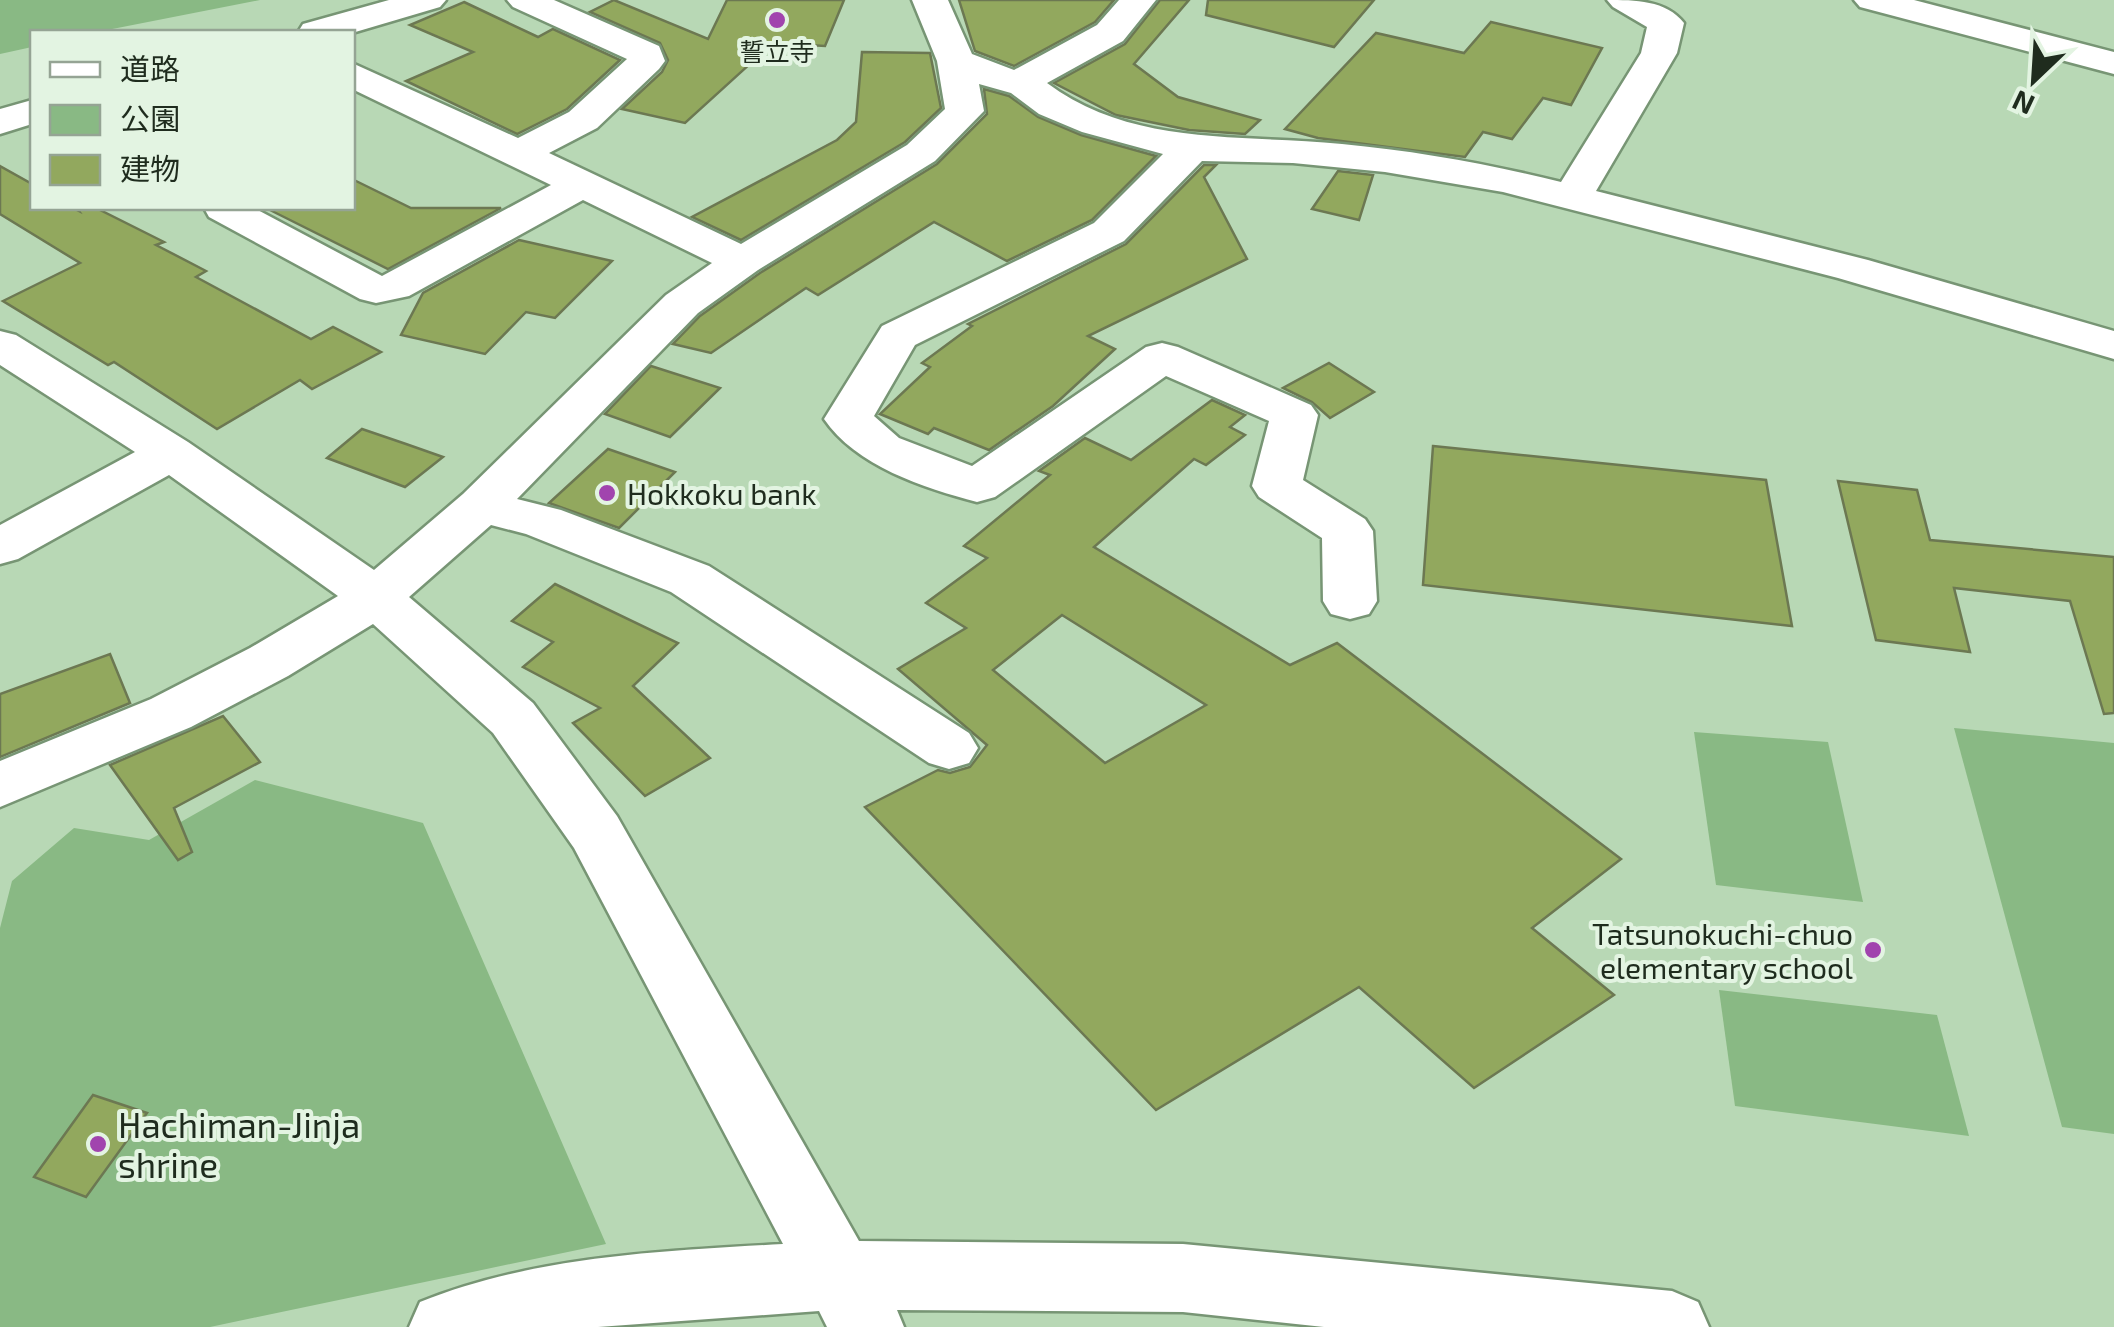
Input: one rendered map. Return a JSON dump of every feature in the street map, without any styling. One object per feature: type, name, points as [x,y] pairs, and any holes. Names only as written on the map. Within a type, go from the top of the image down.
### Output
[{"type":"street","points":[[323,30],[428,0]]},
{"type":"street","points":[[518,154],[583,120],[646,61],[646,54],[525,0]]},
{"type":"street","points":[[0,786],[171,713],[269,662],[376,597],[481,506],[682,304],[743,260],[921,153],[964,111],[956,61],[930,0]]},
{"type":"street","points":[[956,61],[1005,82],[1021,82],[1110,33],[1138,0]]},
{"type":"street","points":[[1573,194],[1660,53],[1666,23],[1625,0]]},
{"type":"street","points":[[1872,0],[2114,63]]},
{"type":"street","points":[[355,75],[743,260]]},
{"type":"street","points":[[1021,82],[1053,106],[1096,124],[1192,148],[1293,151],[1385,160],[1573,194],[1853,269],[2114,346]]},
{"type":"street","points":[[0,122],[30,113]]},
{"type":"street","points":[[1192,148],[1109,232],[898,336],[848,418],[882,449],[977,486],[1162,357],[1294,415],[1277,486],[1347,531],[1350,601]]},
{"type":"street","points":[[228,210],[376,290],[394,287],[584,184]]},
{"type":"street","points":[[0,345],[171,453],[376,597],[513,718],[596,832],[852,1301]]},
{"type":"street","points":[[0,547],[171,453]]},
{"type":"street","points":[[481,506],[543,522],[690,578],[949,748]]},
{"type":"street","points":[[446,1327],[612,1290],[852,1301],[1183,1278],[1672,1327]]},
{"type":"green space","points":[[0,0],[260,0],[107,30],[30,30],[30,47],[0,54]]},
{"type":"green space","points":[[1954,728],[2114,743],[2114,1134],[2062,1127]]},
{"type":"green space","points":[[1694,732],[1828,742],[1863,902],[1716,885]]},
{"type":"green space","points":[[255,780],[423,823],[606,1244],[210,1327],[0,1327],[0,928],[12,881],[74,828],[149,840]]},
{"type":"green space","points":[[1719,990],[1937,1015],[1969,1136],[1735,1106]]},
{"type":"building","points":[[614,0],[708,39],[727,0],[844,0],[825,46],[773,43],[685,123],[622,109],[662,72],[668,60],[660,43],[590,12]]},
{"type":"building","points":[[959,0],[1114,0],[1095,22],[1014,66],[975,51]]},
{"type":"building","points":[[1160,0],[1189,0],[1134,64],[1178,97],[1260,120],[1245,134],[1189,130],[1116,115],[1054,83],[1125,44]]},
{"type":"building","points":[[1208,0],[1374,0],[1334,47],[1206,15]]},
{"type":"building","points":[[464,2],[538,37],[553,29],[620,60],[567,109],[517,134],[406,81],[473,52],[410,25]]},
{"type":"building","points":[[1491,22],[1602,48],[1571,105],[1543,98],[1512,139],[1483,132],[1465,157],[1318,138],[1285,129],[1376,33],[1464,53]]},
{"type":"building","points":[[862,52],[930,53],[941,108],[905,142],[741,240],[692,217],[837,140],[856,122]]},
{"type":"building","points":[[984,89],[1009,96],[1038,117],[1081,135],[1156,156],[1092,220],[1007,261],[934,222],[818,295],[806,288],[711,353],[673,344],[700,316],[760,273],[937,164],[987,114]]},
{"type":"building","points":[[1204,165],[1216,165],[1204,177],[1247,259],[1088,336],[1115,349],[1053,406],[989,450],[934,428],[928,434],[880,414],[930,367],[922,363],[972,326],[968,324],[1126,244]]},
{"type":"building","points":[[0,166],[30,183],[30,210],[100,210],[164,242],[156,245],[206,271],[196,277],[311,339],[333,327],[381,352],[312,389],[300,380],[217,429],[114,362],[108,365],[3,301],[80,263],[0,214]]},
{"type":"building","points":[[1338,171],[1373,175],[1359,220],[1312,209]]},
{"type":"building","points":[[355,180],[411,208],[501,208],[388,269],[270,210],[355,210]]},
{"type":"building","points":[[519,240],[612,261],[555,318],[526,312],[485,354],[401,335],[423,293]]},
{"type":"building","points":[[1329,363],[1374,392],[1330,418],[1312,402],[1283,388]]},
{"type":"building","points":[[651,366],[720,388],[670,437],[605,414]]},
{"type":"building","points":[[1212,400],[1245,415],[1230,427],[1245,435],[1206,465],[1194,459],[1094,547],[1290,665],[1337,643],[1621,859],[1532,928],[1614,995],[1474,1088],[1359,987],[1156,1110],[865,807],[938,770],[950,773],[970,767],[987,745],[898,669],[966,628],[926,603],[987,558],[964,546],[1050,475],[1039,471],[1085,438],[1131,460]],"holes":[[[1062,615],[1206,705],[1105,763],[993,670]]]},
{"type":"building","points":[[362,429],[443,457],[405,487],[327,458]]},
{"type":"building","points":[[1433,446],[1766,480],[1792,626],[1423,585]]},
{"type":"building","name":"Hokkoku bank","points":[[608,449],[675,472],[619,528],[549,503]]},
{"type":"building","points":[[1838,481],[1917,490],[1930,540],[2114,557],[2114,713],[2104,714],[2070,601],[1954,588],[1970,652],[1876,640]]},
{"type":"building","points":[[555,584],[678,643],[633,686],[710,758],[645,796],[573,723],[600,708],[523,667],[553,642],[512,621]]},
{"type":"building","points":[[110,654],[130,703],[0,757],[0,694]]},
{"type":"building","points":[[223,716],[260,762],[174,808],[192,852],[178,860],[110,765]]},
{"type":"building","points":[[93,1095],[147,1113],[86,1197],[34,1177]]},
{"type":"place","name":"誓立寺","points":[[777,20]]},
{"type":"place","name":"Hokkoku bank","points":[[607,493]]},
{"type":"place","name":"Tatsunokuchi-chuo elementary school","points":[[1873,950]]},
{"type":"place","name":"Hachiman-Jinja shrine","points":[[98,1144]]}]
